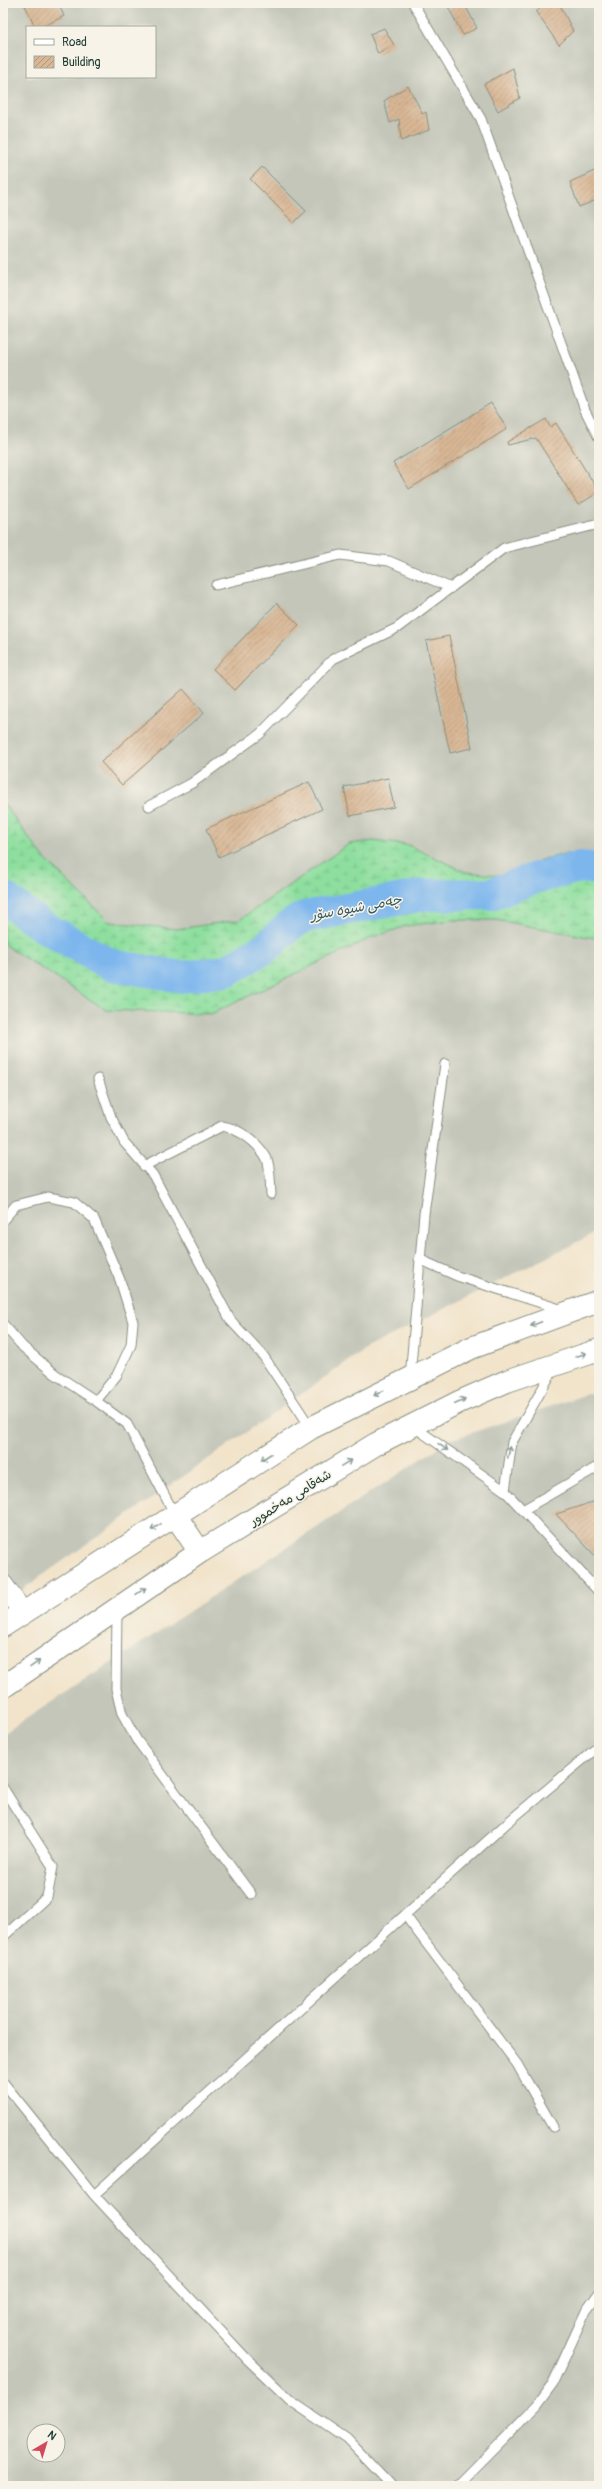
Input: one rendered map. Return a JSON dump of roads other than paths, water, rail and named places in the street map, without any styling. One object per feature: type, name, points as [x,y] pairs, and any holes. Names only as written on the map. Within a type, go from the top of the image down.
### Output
[{"type":"highway","points":[[9,1620],[311,1428],[471,1348],[599,1301]]},
{"type":"highway","name":"شەقامی مەخموور","points":[[3,1687],[117,1607],[200,1552],[411,1425],[507,1381],[599,1350]]},
{"type":"highway","points":[[175,1515],[200,1552]]},
{"type":"street","points":[[3,1584],[9,1620]]},
{"type":"lane","points":[[413,3],[481,119],[585,410],[599,438]]},
{"type":"lane","points":[[149,806],[192,783],[260,734],[333,659],[397,628],[504,548],[599,524]]},
{"type":"lane","points":[[216,585],[340,554],[389,561],[451,588]]},
{"type":"lane","points":[[410,1378],[419,1259],[428,1182],[445,1064]]},
{"type":"lane","points":[[98,1079],[111,1116],[124,1142],[153,1176],[231,1321],[262,1354],[311,1428]]},
{"type":"lane","points":[[144,1166],[222,1126],[235,1128],[248,1138],[267,1158],[271,1194]]},
{"type":"lane","points":[[3,1220],[16,1205],[48,1197],[74,1202],[94,1219],[120,1280],[133,1322],[130,1345],[117,1375],[96,1400]]},
{"type":"lane","points":[[419,1259],[457,1276],[568,1312]]},
{"type":"lane","points":[[3,1324],[23,1346],[55,1374],[96,1400],[127,1424],[175,1515]]},
{"type":"lane","points":[[505,1491],[512,1442],[557,1363]]},
{"type":"lane","points":[[411,1425],[505,1491],[599,1592]]},
{"type":"lane","points":[[523,1510],[599,1466]]},
{"type":"lane","points":[[117,1607],[116,1689],[122,1714],[136,1739],[251,1894]]},
{"type":"lane","points":[[94,2196],[507,1823],[599,1746]]},
{"type":"lane","points":[[3,1788],[54,1867],[47,1897],[3,1937]]},
{"type":"lane","points":[[405,1915],[517,2064],[553,2127]]},
{"type":"lane","points":[[3,2082],[94,2196],[246,2358],[291,2402],[347,2439],[392,2486]]},
{"type":"lane","points":[[456,2486],[536,2406],[554,2383],[586,2311],[599,2293]]},
{"type":"waterway","name":"چەمی شیوە سۆر","points":[[3,897],[41,925],[111,965],[182,977],[226,971],[265,948],[289,926],[304,917],[424,895],[491,894],[535,878],[580,867],[599,869]]}]
